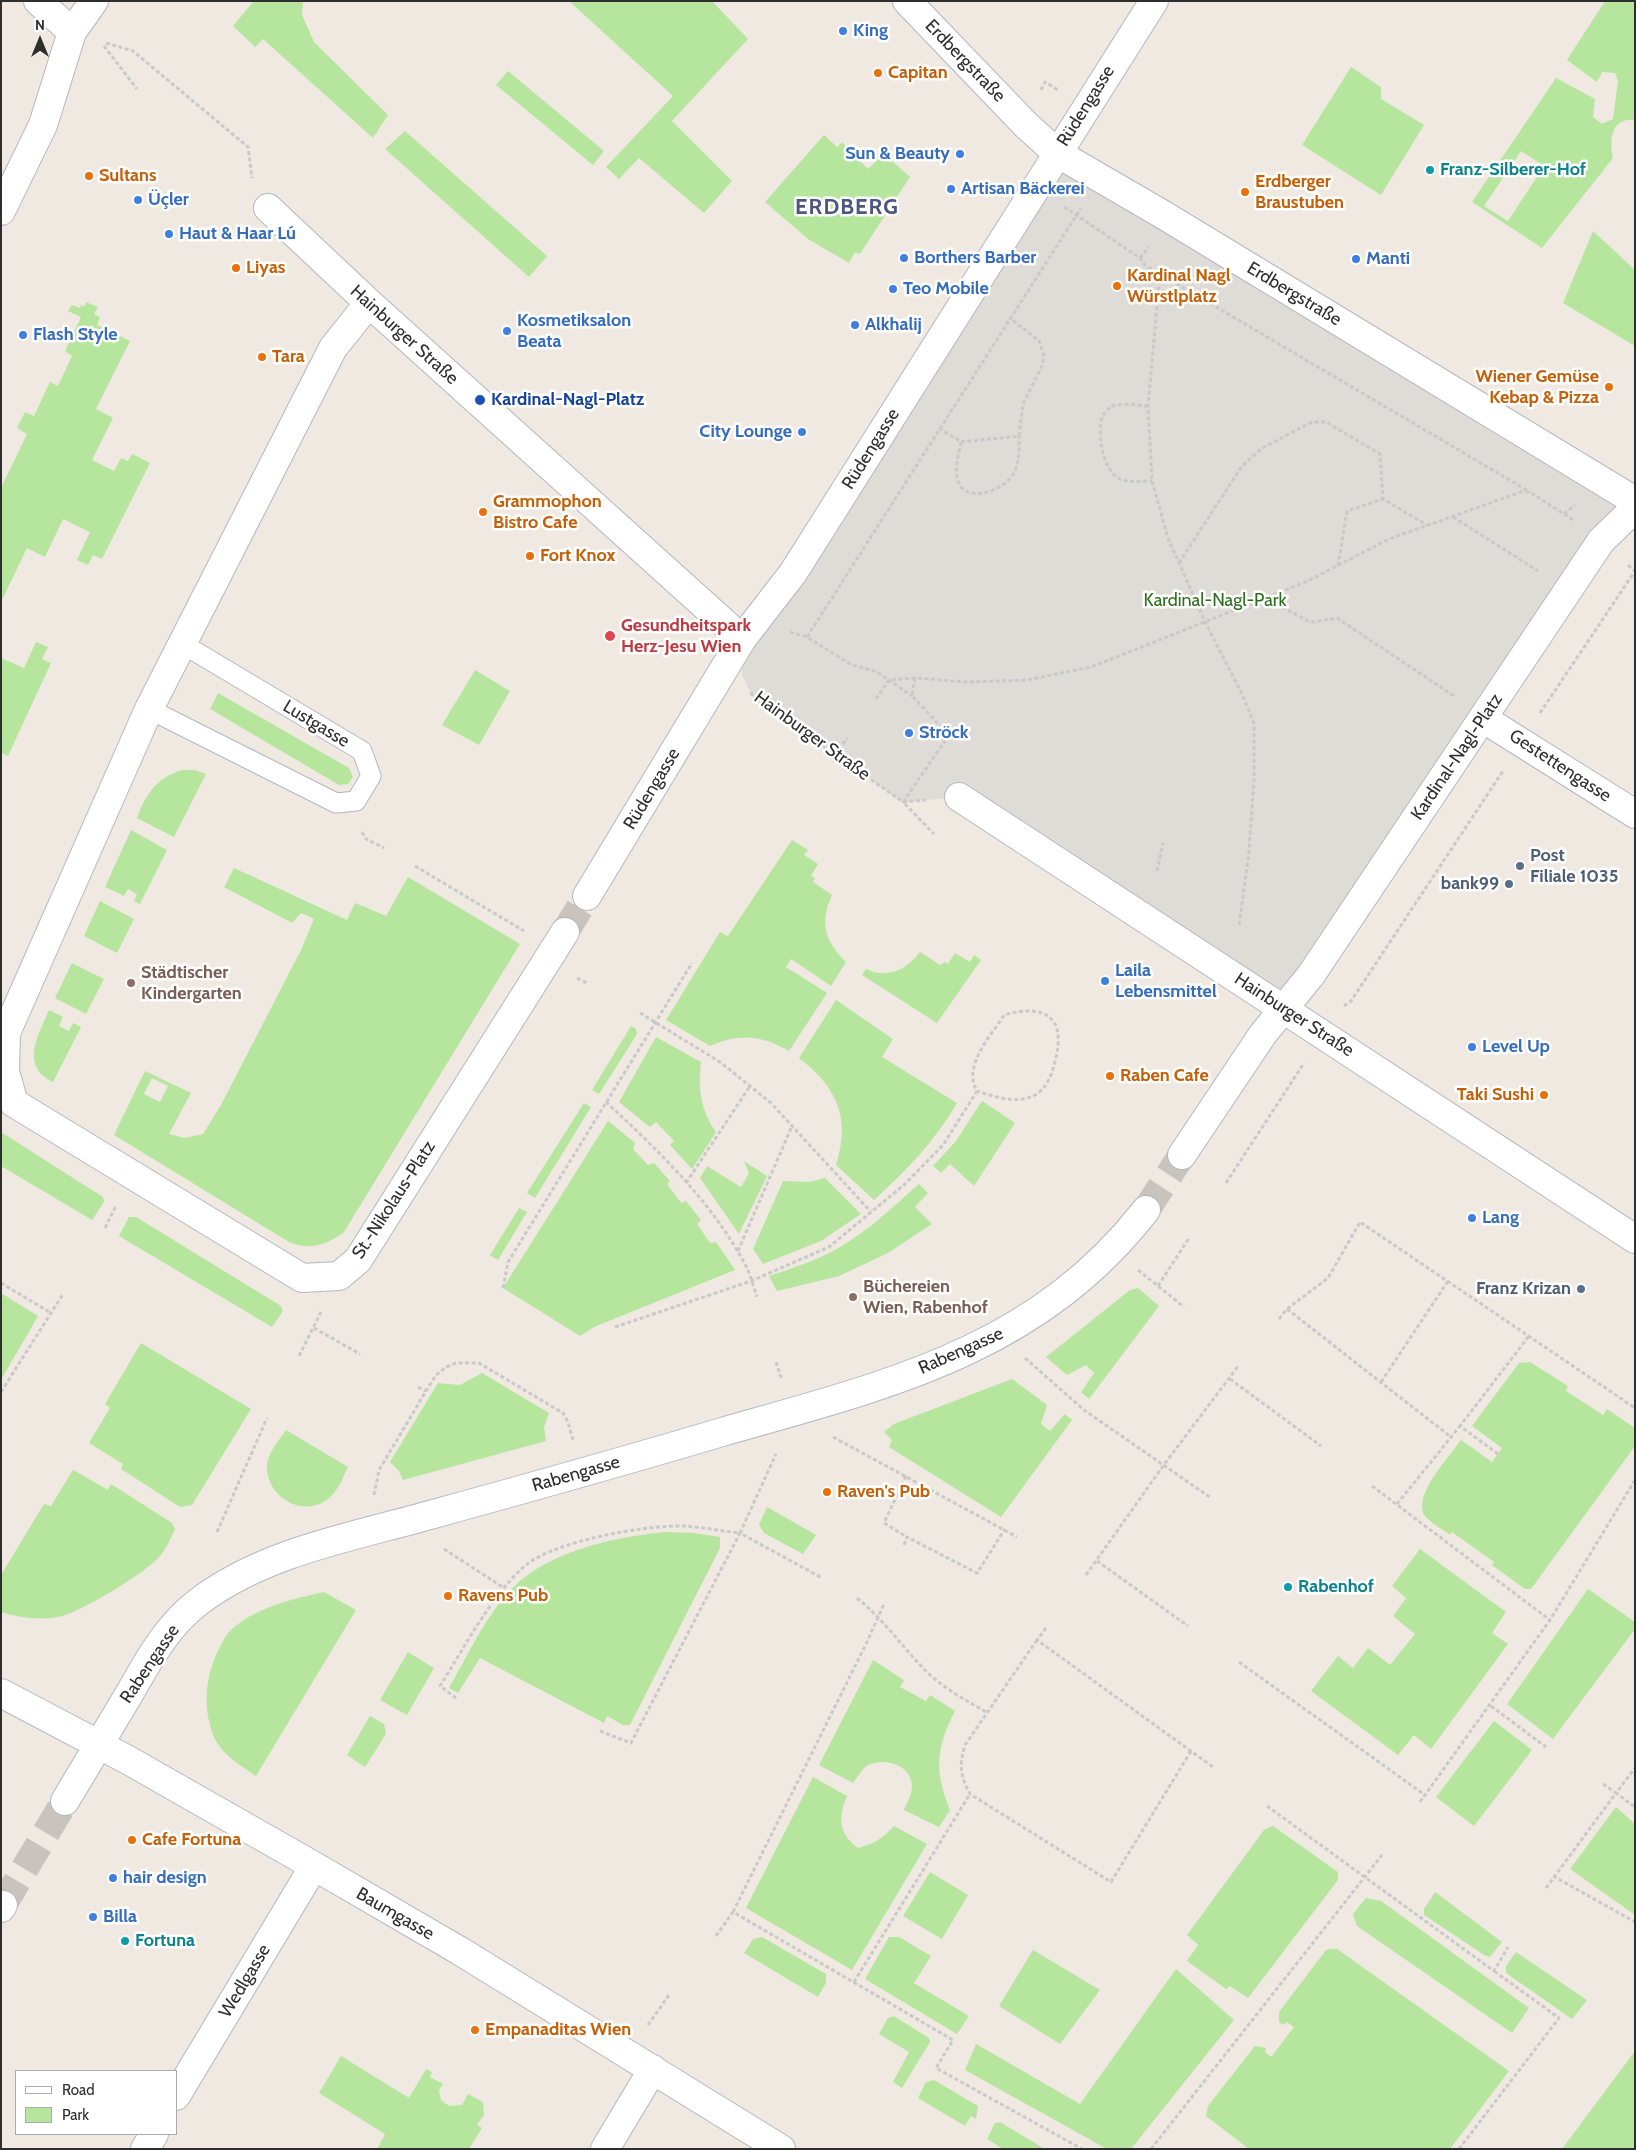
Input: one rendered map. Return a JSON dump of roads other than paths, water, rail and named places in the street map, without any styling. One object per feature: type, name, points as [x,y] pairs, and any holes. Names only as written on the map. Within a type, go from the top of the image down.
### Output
[{"type":"street","points":[[38,1],[72,32]]},
{"type":"street","points":[[1,211],[43,125],[72,32],[94,1]]},
{"type":"street","name":"Erdbergstraße","points":[[907,1],[1026,125],[1057,153],[1162,214],[1635,500]]},
{"type":"street","name":"Rüdengasse","points":[[587,896],[742,639],[793,573],[1154,1]]},
{"type":"street","name":"Hainburger Straße","points":[[268,208],[368,303],[742,639]]},
{"type":"street","points":[[149,708],[333,348],[368,303]]},
{"type":"street","name":"Kardinal-Nagl-Platz","points":[[1284,1009],[1311,975],[1439,782],[1484,719],[1601,541],[1635,508]]},
{"type":"street","name":"St.-Nikolaus-Platz","points":[[149,708],[6,1033],[5,1072],[14,1103],[302,1278],[339,1276],[358,1260],[560,940]]},
{"type":"street","name":"Gestettengasse","points":[[1484,719],[1635,814]]},
{"type":"street","name":"Hainburger Straße","points":[[959,797],[1635,1239]]},
{"type":"street","points":[[1182,1155],[1263,1034],[1284,1009]]},
{"type":"street","name":"Rabengasse","points":[[65,1801],[148,1662],[173,1626],[195,1605],[238,1578],[282,1558],[332,1541],[582,1473],[792,1412],[875,1387],[974,1349],[1049,1305],[1104,1258],[1146,1210]]},
{"type":"street","name":"Baumgasse","points":[[1,1693],[314,1866],[653,2069],[781,2149]]},
{"type":"street","name":"Wedlgasse","points":[[178,2093],[314,1866]]},
{"type":"street","points":[[605,2149],[653,2069]]},
{"type":"street","points":[[145,2149],[153,2135]]},
{"type":"lane","name":"Lustgasse","points":[[149,708],[336,803],[356,801],[371,776],[362,751],[181,643]]},
{"type":"tunnel","points":[[565,932],[587,896]]},
{"type":"tunnel","points":[[1146,1210],[1182,1155]]},
{"type":"tunnel","points":[[3,1905],[65,1801]]},
{"type":"place","name":"King","points":[[843,31]]},
{"type":"place","name":"Capitan","points":[[878,73]]},
{"type":"place","name":"Sun & Beauty","points":[[960,154]]},
{"type":"place","name":"Franz-Silberer-Hof","points":[[1430,170]]},
{"type":"place","name":"Sultans","points":[[89,176]]},
{"type":"place","name":"Artisan Bäckerei","points":[[951,189]]},
{"type":"place","name":"Erdberger Braustuben","points":[[1245,192]]},
{"type":"place","name":"Üçler","points":[[138,200]]},
{"type":"place","name":"Haut & Haar Lú","points":[[169,234]]},
{"type":"place","name":"Borthers Barber","points":[[904,258]]},
{"type":"place","name":"Manti","points":[[1356,259]]},
{"type":"place","name":"Liyas","points":[[236,268]]},
{"type":"place","name":"Kardinal Nagl Würstlplatz","points":[[1117,286]]},
{"type":"place","name":"Teo Mobile","points":[[893,289]]},
{"type":"place","name":"Alkhalij","points":[[855,325]]},
{"type":"place","name":"Kosmetiksalon Beata","points":[[507,331]]},
{"type":"place","name":"Flash Style","points":[[23,335]]},
{"type":"place","name":"Tara","points":[[262,357]]},
{"type":"place","name":"Wiener Gemüse Kebap & Pizza","points":[[1609,387]]},
{"type":"place","name":"Kardinal-Nagl-Platz","points":[[480,400]]},
{"type":"place","name":"City Lounge","points":[[802,432]]},
{"type":"place","name":"Grammophon Bistro Cafe","points":[[483,512]]},
{"type":"place","name":"Fort Knox","points":[[530,556]]},
{"type":"place","name":"Gesundheitspark Herz-Jesu Wien","points":[[610,636]]},
{"type":"place","name":"Ströck","points":[[909,733]]},
{"type":"place","name":"Post Filiale 1035","points":[[1520,866]]},
{"type":"place","name":"bank99","points":[[1509,884]]},
{"type":"place","name":"Laila Lebensmittel","points":[[1105,981]]},
{"type":"place","name":"Städtischer Kindergarten","points":[[131,983]]},
{"type":"place","name":"Level Up","points":[[1472,1047]]},
{"type":"place","name":"Raben Cafe","points":[[1110,1076]]},
{"type":"place","name":"Taki Sushi","points":[[1544,1095]]},
{"type":"place","name":"Lang","points":[[1472,1218]]},
{"type":"place","name":"Franz Krizan","points":[[1581,1289]]},
{"type":"place","name":"Büchereien Wien, Rabenhof","points":[[853,1297]]},
{"type":"place","name":"Raven's Pub","points":[[827,1492]]},
{"type":"place","name":"Rabenhof","points":[[1288,1587]]},
{"type":"place","name":"Ravens Pub","points":[[448,1596]]},
{"type":"place","name":"Cafe Fortuna","points":[[132,1840]]},
{"type":"place","name":"hair design","points":[[113,1878]]},
{"type":"place","name":"Billa","points":[[93,1917]]},
{"type":"place","name":"Fortuna","points":[[125,1941]]},
{"type":"place","name":"Empanaditas Wien","points":[[475,2030]]},
{"type":"district","name":"ERDBERG","points":[[847,208]]},
{"type":"park label","name":"Kardinal-Nagl-Park","points":[[1215,601]]}]
